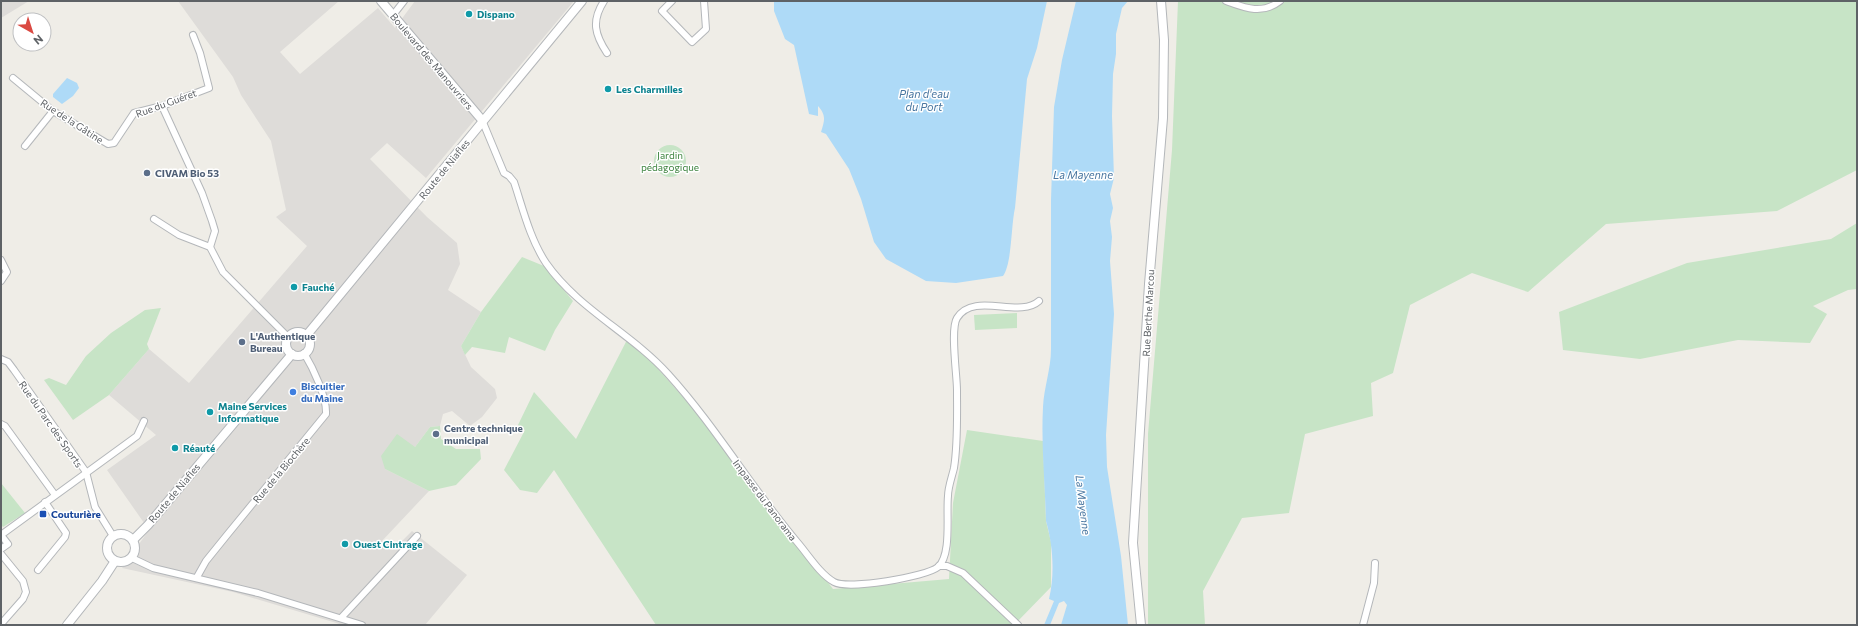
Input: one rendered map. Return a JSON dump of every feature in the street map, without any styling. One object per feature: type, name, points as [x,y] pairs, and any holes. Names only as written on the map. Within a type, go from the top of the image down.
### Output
[{"type":"street","name":"Boulevard des Manouvriers","points":[[381,1],[482,120]]},
{"type":"street","points":[[393,15],[404,1]]},
{"type":"street","name":"Route de Niafles","points":[[306,336],[482,120],[582,1]]},
{"type":"street","points":[[604,1],[596,21],[595,31],[607,53]]},
{"type":"street","points":[[672,1],[662,11],[692,42],[706,29],[704,1]]},
{"type":"street","name":"Rue Berthe Marcou","points":[[1141,625],[1133,542],[1149,284],[1163,118],[1164,40],[1161,1]]},
{"type":"street","points":[[1226,1],[1254,10],[1268,9],[1280,1]]},
{"type":"street","name":"Rue du Guéret","points":[[114,143],[134,113],[162,106],[209,88],[200,53],[193,35]]},
{"type":"street","name":"Rue de la Gâtine","points":[[13,78],[54,112],[108,144],[114,143]]},
{"type":"street","points":[[162,106],[202,193],[212,221],[215,231],[210,247]]},
{"type":"street","points":[[25,146],[54,112]]},
{"type":"street","name":"Impasse du Panorama","points":[[482,120],[504,173],[514,182],[530,231],[546,264],[584,304],[644,349],[668,374],[712,427],[777,519],[826,576],[836,584],[852,585],[924,574],[939,566]]},
{"type":"street","points":[[154,218],[178,235],[210,247],[223,272],[288,337]]},
{"type":"street","points":[[1,260],[7,272],[1,281]]},
{"type":"street","points":[[1018,625],[963,573],[947,566],[939,566],[946,551],[948,494],[954,466],[957,390],[954,327],[957,317],[964,311],[982,305],[1027,307],[1039,301]]},
{"type":"street","points":[[297,332],[306,336],[309,343],[304,354],[298,356],[292,354],[286,346],[288,337],[297,332]]},
{"type":"street","name":"Route de Niafles","points":[[133,540],[148,525],[292,354]]},
{"type":"street","name":"Rue de la Biochère","points":[[197,577],[206,561],[227,534],[326,414],[325,402],[311,366],[304,354]]},
{"type":"street","name":"Rue du Parc des Sports","points":[[1,360],[8,362],[86,472],[95,507],[113,536]]},
{"type":"street","points":[[1,549],[8,544],[1,535],[137,436],[144,421]]},
{"type":"street","points":[[1,424],[5,426],[55,495]]},
{"type":"street","points":[[38,570],[65,537],[66,533],[45,502]]},
{"type":"street","points":[[126,535],[133,540],[136,547],[132,558],[124,563],[115,561],[111,558],[107,549],[113,536],[126,535]]},
{"type":"street","points":[[341,618],[417,536]]},
{"type":"street","points":[[1,554],[23,581],[26,592],[23,599],[1,624]]},
{"type":"street","points":[[132,558],[153,568],[197,577],[258,593],[362,625]]},
{"type":"street","points":[[67,625],[102,581],[115,561]]},
{"type":"street","points":[[1363,625],[1374,583],[1375,564]]},
{"type":"shaded area","points":[[1,1],[29,1],[1,18]]},
{"type":"shaded area","points":[[178,1],[339,1],[280,52],[300,74],[378,8],[395,28],[415,1],[574,1],[426,178],[387,143],[370,159],[427,217],[457,243],[460,264],[448,290],[481,312],[461,346],[471,367],[495,389],[497,398],[482,417],[470,426],[452,411],[443,414],[440,426],[430,427],[415,447],[385,469],[429,491],[382,541],[398,545],[412,531],[467,575],[425,625],[343,625],[233,592],[122,568],[149,530],[107,470],[156,435],[109,395],[149,349],[189,383],[307,246],[276,217],[286,210],[271,141],[241,95],[233,77]]},
{"type":"green space","points":[[1178,1],[1857,1],[1857,170],[1777,211],[1606,224],[1528,292],[1472,273],[1410,305],[1393,373],[1371,383],[1373,416],[1305,434],[1289,513],[1242,518],[1203,591],[1205,625],[1148,625],[1148,434],[1172,150]]},
{"type":"green space","name":"Jardin pédagogique","points":[[670,145],[676,146],[683,152],[686,161],[685,167],[679,174],[670,177],[664,176],[657,170],[654,161],[655,155],[661,148]]},
{"type":"green space","points":[[1857,223],[1857,289],[1848,290],[1813,306],[1827,314],[1810,343],[1738,340],[1640,359],[1563,350],[1559,312],[1687,263],[1831,239]]},
{"type":"green space","points":[[522,257],[544,266],[573,301],[555,330],[545,351],[509,337],[505,353],[472,347],[465,355],[461,346],[481,312]]},
{"type":"green space","points":[[161,308],[147,344],[149,349],[109,395],[73,420],[44,380],[49,378],[66,385],[86,356],[111,333],[145,310]]},
{"type":"green space","points":[[1017,313],[1017,328],[975,330],[974,315]]},
{"type":"green space","points":[[629,336],[721,440],[833,589],[949,579],[953,503],[967,430],[1043,441],[1046,521],[1051,542],[1051,587],[1014,625],[656,625],[554,470],[537,493],[520,490],[504,470],[525,430],[518,425],[534,392],[576,439]]},
{"type":"green space","points":[[440,426],[441,439],[456,449],[480,449],[481,459],[456,485],[429,491],[385,469],[381,456],[397,434],[415,447],[430,427]]},
{"type":"green space","points":[[1,483],[25,513],[3,527],[1,525]]},
{"type":"water","name":"Plan d'eau du Port","points":[[774,1],[1047,1],[1037,48],[1027,79],[1010,254],[1003,276],[956,283],[926,281],[886,259],[874,242],[861,199],[849,169],[826,134],[821,132],[824,115],[818,106],[818,116],[809,114],[794,45],[785,39],[774,11]]},
{"type":"water","name":"La Mayenne","points":[[1076,1],[1128,1],[1122,8],[1116,34],[1116,54],[1113,74],[1112,116],[1114,178],[1110,194],[1113,208],[1110,221],[1112,237],[1110,261],[1114,314],[1106,435],[1107,467],[1121,556],[1128,625],[1061,625],[1067,605],[1064,601],[1059,603],[1050,625],[1044,625],[1054,601],[1049,599],[1053,570],[1050,540],[1046,521],[1042,436],[1044,400],[1051,349],[1051,200],[1054,107],[1062,60]]},
{"type":"water","points":[[67,78],[77,83],[79,88],[73,96],[62,104],[53,97],[53,94]]},
{"type":"place","name":"Dispano","points":[[469,14]]},
{"type":"place","name":"Les Charmilles","points":[[608,89]]},
{"type":"place","name":"CIVAM Bio 53","points":[[147,173]]},
{"type":"place","name":"Fauché","points":[[294,287]]},
{"type":"place","name":"L'Authentique Bureau","points":[[242,342]]},
{"type":"place","name":"Biscuitier du Maine","points":[[293,392]]},
{"type":"place","name":"Maine Services Informatique","points":[[210,412]]},
{"type":"place","name":"Centre technique municipal","points":[[436,434]]},
{"type":"place","name":"Réauté","points":[[175,448]]},
{"type":"place","name":"Couturière","points":[[43,514]]},
{"type":"place","name":"Ouest Cintrage","points":[[345,544]]}]
